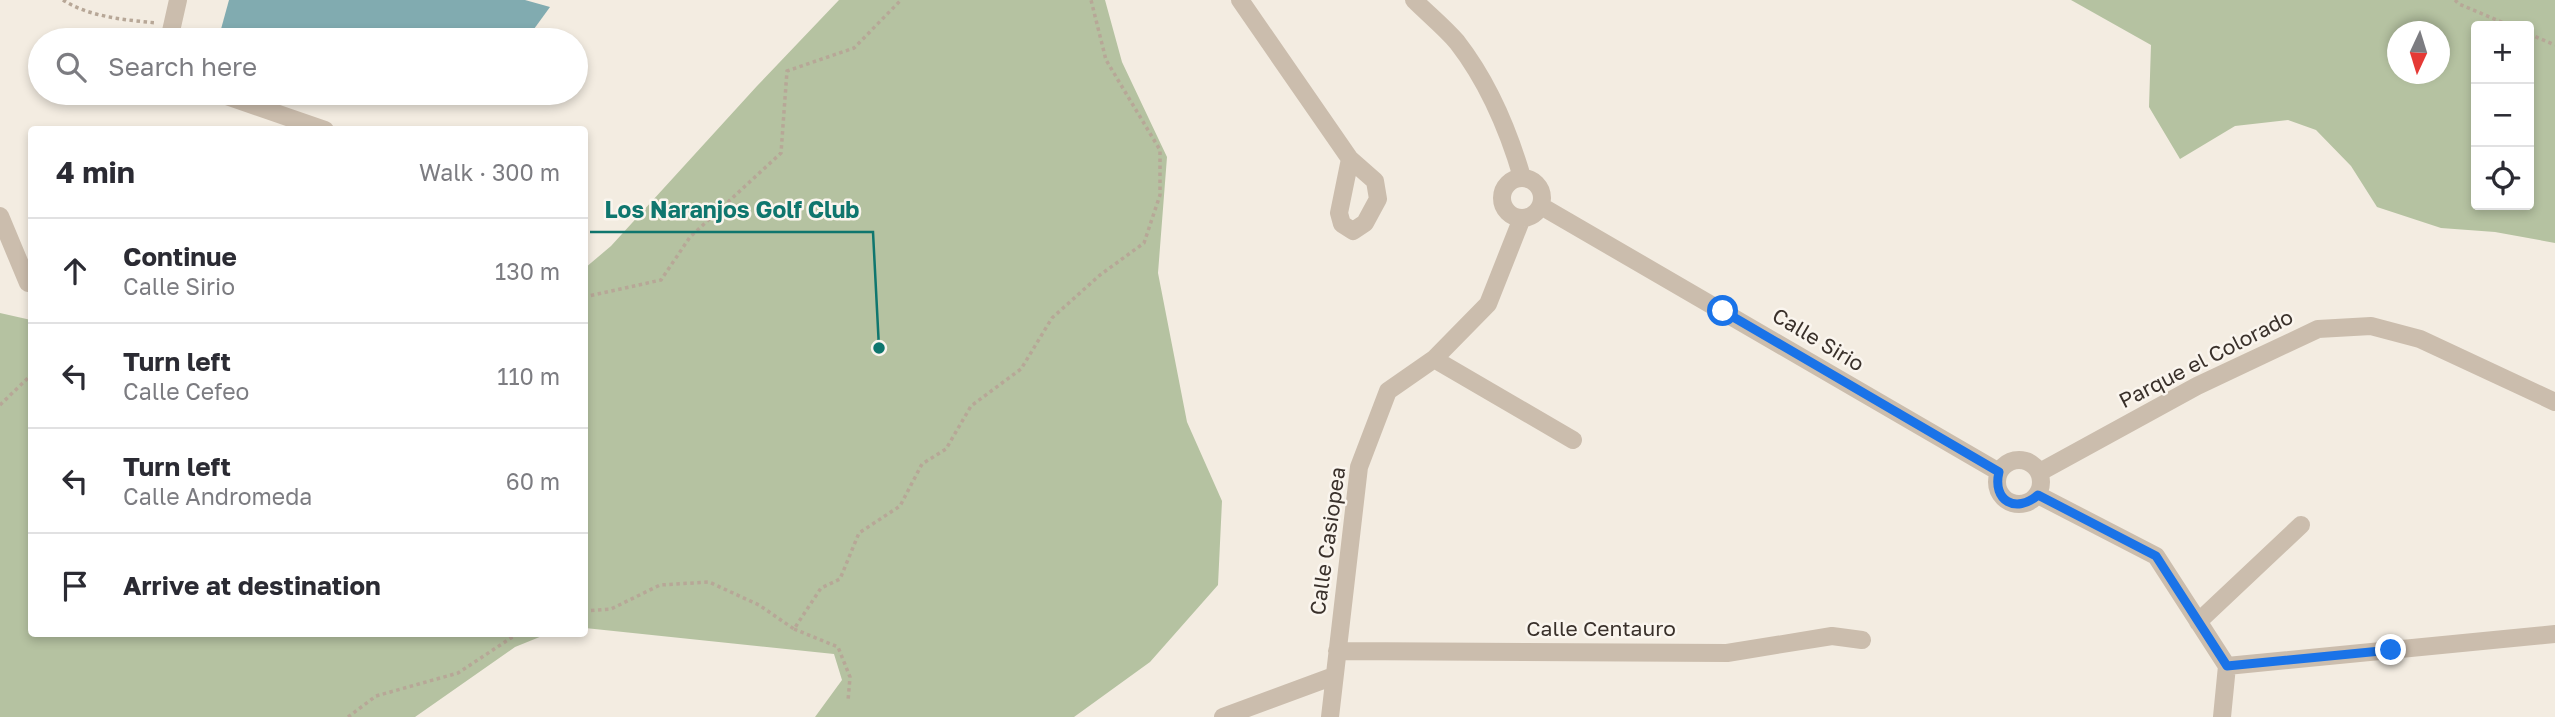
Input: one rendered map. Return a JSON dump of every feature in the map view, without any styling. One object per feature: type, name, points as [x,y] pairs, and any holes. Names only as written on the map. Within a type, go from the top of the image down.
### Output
[{"type":"street","points":[[172,28],[178,0]]},
{"type":"street","points":[[1240,0],[1350,159]]},
{"type":"street","points":[[1414,0],[1456,41],[1494,99],[1514,148],[1522,177]]},
{"type":"street","points":[[252,105],[313,126]]},
{"type":"street","points":[[1522,177],[1537,183],[1543,198],[1541,206],[1537,212],[1522,218],[1508,213],[1501,198],[1507,183],[1522,177]]},
{"type":"street","name":"Calle Sirio","points":[[1541,206],[1999,472]]},
{"type":"street","points":[[0,216],[28,283]]},
{"type":"street","name":"Calle Casiopea","points":[[1330,717],[1359,467],[1388,391],[1434,359],[1488,304],[1522,218]]},
{"type":"street","name":"Parque el Colorado","points":[[2039,471],[2197,386],[2318,329],[2371,326],[2420,339],[2555,402]]},
{"type":"street","points":[[1434,359],[1573,440]]},
{"type":"street","points":[[2024,460],[2039,471],[2042,484],[2038,495],[2029,503],[2018,505],[2007,502],[1999,494],[1996,483],[2005,464],[2024,460]]},
{"type":"street","points":[[2038,495],[2156,556],[2227,666],[2222,717]]},
{"type":"street","points":[[2199,622],[2301,525]]},
{"type":"street","points":[[2227,666],[2555,634]]},
{"type":"street","name":"Calle Centauro","points":[[1337,651],[1727,653],[1832,636],[1862,640]]},
{"type":"street","points":[[1223,717],[1334,676]]},
{"type":"path","points":[[63,0],[73,7],[156,28]]},
{"type":"path","points":[[588,297],[661,280],[690,237],[781,153],[787,71],[854,48],[901,0]]},
{"type":"path","points":[[794,629],[821,587],[840,579],[859,533],[900,506],[922,464],[946,449],[971,406],[1021,369],[1052,318],[1100,275],[1144,243],[1160,195],[1160,150],[1106,60],[1091,0]]},
{"type":"path","points":[[2455,0],[2499,21]]},
{"type":"path","points":[[2534,36],[2555,45]]},
{"type":"path","points":[[0,405],[28,378]]},
{"type":"path","points":[[588,611],[611,609],[660,585],[709,582],[759,605],[794,629],[838,648],[850,677],[848,701]]},
{"type":"path","points":[[348,717],[376,696],[458,673],[512,637]]},
{"type":"green space","points":[[839,0],[1105,0],[1122,62],[1167,157],[1158,273],[1187,422],[1222,501],[1218,585],[1150,662],[1074,717],[815,717],[842,680],[834,654],[588,628],[588,265],[611,246]]},
{"type":"green space","points":[[2071,0],[2555,0],[2555,243],[2495,232],[2441,228],[2377,207],[2351,166],[2316,130],[2288,120],[2235,126],[2180,159],[2149,107],[2151,45]]},
{"type":"green space","points":[[0,313],[28,319],[28,637],[540,637],[515,647],[415,717],[0,717]]},
{"type":"water","points":[[229,0],[525,0],[550,7],[535,28],[221,28]]},
{"type":"place","name":"Los Naranjos Golf Club","points":[[879,348]]},
{"type":"route","points":[[1723,311],[1999,472],[1996,483],[1999,494],[2007,502],[2018,505],[2029,503],[2038,495],[2156,556],[2227,666],[2391,650]]}]
